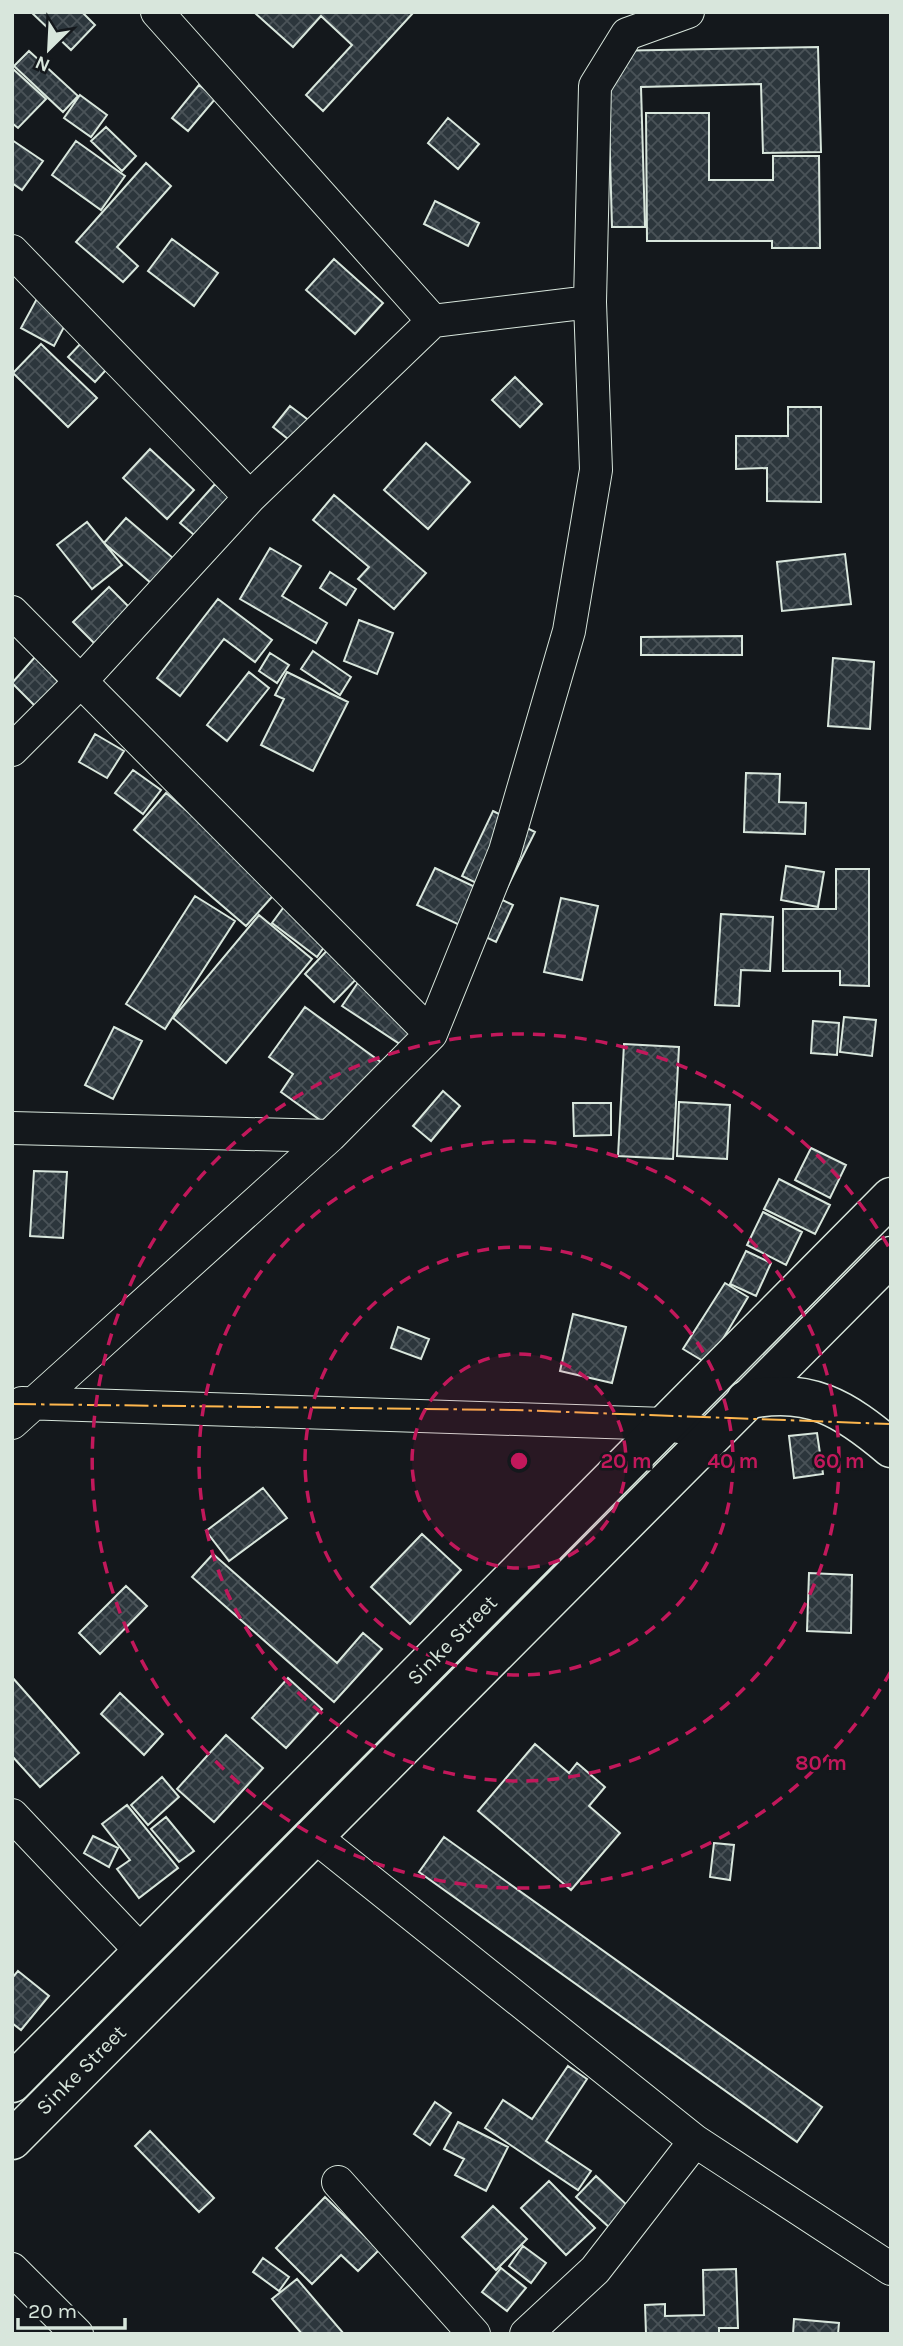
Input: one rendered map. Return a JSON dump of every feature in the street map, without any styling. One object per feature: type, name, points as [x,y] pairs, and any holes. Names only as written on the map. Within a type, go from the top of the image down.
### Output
[{"type":"street","points":[[157,12],[433,321]]},
{"type":"street","points":[[19,1410],[330,1136],[431,1034],[505,852],[569,631],[596,470],[590,302],[596,86],[627,23],[688,12]]},
{"type":"street","points":[[12,251],[250,497]]},
{"type":"street","points":[[12,750],[81,681],[250,497],[433,321],[590,302]]},
{"type":"street","points":[[12,612],[431,1034]]},
{"type":"street","points":[[12,1128],[330,1136]]},
{"type":"street","name":"Sinke Street","points":[[12,2083],[891,1198]]},
{"type":"street","name":"Sinke Street","points":[[12,2140],[891,1256]]},
{"type":"street","points":[[746,1400],[774,1394],[812,1400],[853,1417],[891,1448]]},
{"type":"street","points":[[19,1410],[666,1424],[712,1434]]},
{"type":"street","points":[[12,1815],[142,1952]]},
{"type":"street","points":[[314,1836],[695,2141],[891,2269]]},
{"type":"street","points":[[526,2334],[554,2323],[695,2141]]},
{"type":"street","points":[[338,2182],[474,2334]]},
{"type":"street","points":[[12,2269],[77,2334]]},
{"type":"building","points":[[31,12],[82,12],[95,25],[71,50]]},
{"type":"building","points":[[413,13],[323,111],[306,95],[352,45],[321,16],[293,47],[256,14]]},
{"type":"building","points":[[818,47],[821,152],[763,153],[761,84],[641,87],[645,227],[612,227],[607,51]]},
{"type":"building","points":[[29,51],[78,96],[63,112],[14,66]]},
{"type":"building","points":[[12,68],[46,99],[18,128],[12,123]]},
{"type":"building","points":[[199,85],[216,98],[188,131],[172,118]]},
{"type":"building","points":[[80,95],[107,115],[91,137],[64,118]]},
{"type":"building","points":[[646,113],[709,113],[709,180],[773,180],[773,156],[819,156],[820,248],[772,248],[772,241],[647,241]]},
{"type":"building","points":[[448,118],[479,144],[458,169],[428,143]]},
{"type":"building","points":[[106,127],[136,156],[122,171],[91,141]]},
{"type":"building","points":[[12,140],[43,161],[22,190],[12,183]]},
{"type":"building","points":[[76,141],[125,176],[101,210],[52,175]]},
{"type":"building","points":[[146,163],[171,186],[117,247],[138,266],[123,282],[76,242]]},
{"type":"building","points":[[435,201],[479,223],[468,246],[424,224]]},
{"type":"building","points":[[172,239],[218,273],[194,306],[148,271]]},
{"type":"building","points":[[334,259],[383,303],[355,334],[306,290]]},
{"type":"building","points":[[40,293],[73,310],[54,346],[21,328]]},
{"type":"building","points":[[98,325],[124,350],[95,382],[68,357]]},
{"type":"building","points":[[41,344],[97,398],[68,427],[13,373]]},
{"type":"building","points":[[515,377],[542,404],[520,427],[492,400]]},
{"type":"building","points":[[290,406],[311,422],[293,443],[273,427]]},
{"type":"building","points":[[788,407],[821,407],[821,502],[767,501],[767,468],[736,469],[736,436],[788,436]]},
{"type":"building","points":[[426,443],[470,482],[428,529],[384,490]]},
{"type":"building","points":[[150,449],[194,490],[167,519],[123,478]]},
{"type":"building","points":[[215,484],[234,501],[200,540],[180,523]]},
{"type":"building","points":[[334,495],[426,573],[394,609],[358,579],[369,567],[313,520]]},
{"type":"building","points":[[126,518],[173,558],[151,583],[104,543]]},
{"type":"building","points":[[87,522],[122,565],[92,589],[57,545]]},
{"type":"building","points":[[270,548],[301,566],[282,596],[327,623],[316,643],[240,599]]},
{"type":"building","points":[[845,554],[851,604],[782,611],[777,562]]},
{"type":"building","points":[[330,572],[356,589],[346,605],[320,588]]},
{"type":"building","points":[[109,587],[140,618],[105,654],[73,622]]},
{"type":"building","points":[[218,599],[272,640],[255,662],[224,639],[180,696],[157,678]]},
{"type":"building","points":[[359,620],[393,633],[377,674],[344,661]]},
{"type":"building","points":[[742,636],[742,655],[641,655],[641,637]]},
{"type":"building","points":[[313,651],[351,677],[340,695],[301,669]]},
{"type":"building","points":[[270,653],[289,665],[277,683],[259,671]]},
{"type":"building","points":[[35,657],[68,692],[44,715],[12,683]]},
{"type":"building","points":[[833,658],[874,662],[870,729],[828,726]]},
{"type":"building","points":[[249,672],[269,688],[227,741],[207,725]]},
{"type":"building","points":[[287,672],[348,702],[313,771],[261,745],[284,699],[275,695]]},
{"type":"building","points":[[95,734],[124,751],[107,778],[79,762]]},
{"type":"building","points":[[133,770],[161,790],[143,814],[115,793]]},
{"type":"building","points":[[746,773],[780,774],[779,802],[806,803],[805,834],[744,832]]},
{"type":"building","points":[[166,793],[279,889],[246,926],[134,830]]},
{"type":"building","points":[[493,811],[535,832],[503,896],[462,876]]},
{"type":"building","points":[[786,866],[824,872],[818,907],[781,900]]},
{"type":"building","points":[[435,868],[513,905],[496,942],[417,905]]},
{"type":"building","points":[[836,869],[869,869],[869,986],[840,985],[840,971],[783,971],[783,909],[836,909]]},
{"type":"building","points":[[195,896],[235,921],[165,1029],[126,1004]]},
{"type":"building","points":[[561,898],[598,906],[582,980],[544,972]]},
{"type":"building","points":[[289,900],[334,933],[317,957],[272,923]]},
{"type":"building","points":[[721,914],[773,917],[770,971],[741,970],[739,1006],[715,1005]]},
{"type":"building","points":[[259,915],[312,959],[226,1063],[173,1018]]},
{"type":"building","points":[[334,943],[364,971],[334,1002],[305,974]]},
{"type":"building","points":[[359,981],[429,1026],[412,1052],[342,1006]]},
{"type":"building","points":[[305,1007],[389,1068],[341,1135],[281,1092],[293,1074],[269,1057]]},
{"type":"building","points":[[844,1017],[876,1020],[872,1056],[840,1052]]},
{"type":"building","points":[[813,1021],[839,1023],[837,1055],[811,1053]]},
{"type":"building","points":[[114,1027],[142,1041],[113,1099],[85,1085]]},
{"type":"building","points":[[624,1044],[679,1047],[673,1159],[618,1156]]},
{"type":"building","points":[[443,1091],[460,1106],[431,1141],[413,1126]]},
{"type":"building","points":[[679,1102],[730,1105],[727,1159],[677,1156]]},
{"type":"building","points":[[573,1103],[611,1103],[611,1135],[574,1136]]},
{"type":"building","points":[[811,1148],[846,1165],[830,1198],[795,1180]]},
{"type":"building","points":[[34,1171],[67,1172],[63,1238],[30,1236]]},
{"type":"building","points":[[779,1179],[830,1205],[815,1234],[764,1209]]},
{"type":"building","points":[[763,1212],[802,1232],[786,1265],[747,1245]]},
{"type":"building","points":[[746,1251],[771,1263],[756,1296],[730,1284]]},
{"type":"building","points":[[725,1283],[748,1297],[708,1364],[683,1349]]},
{"type":"building","points":[[573,1314],[626,1327],[612,1383],[560,1371]]},
{"type":"building","points":[[398,1327],[429,1339],[421,1359],[391,1348]]},
{"type":"building","points":[[817,1433],[823,1474],[794,1478],[789,1436]]},
{"type":"building","points":[[263,1488],[287,1518],[229,1561],[206,1531]]},
{"type":"building","points":[[422,1534],[461,1570],[410,1624],[371,1587]]},
{"type":"building","points":[[213,1554],[337,1663],[363,1633],[382,1649],[334,1702],[192,1577]]},
{"type":"building","points":[[809,1573],[852,1575],[851,1633],[807,1631]]},
{"type":"building","points":[[126,1586],[147,1606],[100,1654],[79,1633]]},
{"type":"building","points":[[12,1677],[79,1753],[40,1787],[12,1756]]},
{"type":"building","points":[[288,1678],[322,1709],[286,1748],[252,1718]]},
{"type":"building","points":[[120,1693],[163,1734],[144,1755],[101,1714]]},
{"type":"building","points":[[226,1735],[263,1768],[214,1822],[177,1789]]},
{"type":"building","points":[[535,1744],[569,1773],[577,1763],[605,1787],[589,1806],[620,1833],[571,1890],[478,1811]]},
{"type":"building","points":[[162,1777],[179,1797],[148,1825],[131,1805]]},
{"type":"building","points":[[127,1805],[178,1868],[139,1898],[117,1869],[130,1860],[102,1824]]},
{"type":"building","points":[[166,1817],[194,1851],[179,1862],[151,1829]]},
{"type":"building","points":[[93,1836],[118,1848],[109,1867],[84,1853]]},
{"type":"building","points":[[444,1837],[822,2107],[797,2142],[419,1872]]},
{"type":"building","points":[[714,1843],[734,1845],[730,1880],[710,1877]]},
{"type":"building","points":[[18,1971],[49,1996],[21,2030],[12,2023],[12,1978]]},
{"type":"building","points":[[568,2066],[587,2079],[546,2141],[591,2171],[578,2190],[485,2128],[503,2100],[532,2119]]},
{"type":"building","points":[[435,2102],[451,2113],[430,2145],[414,2134]]},
{"type":"building","points":[[458,2122],[508,2147],[486,2191],[455,2175],[464,2159],[444,2149]]},
{"type":"building","points":[[150,2131],[214,2198],[199,2212],[135,2146]]},
{"type":"building","points":[[596,2176],[629,2207],[610,2228],[576,2197]]},
{"type":"building","points":[[549,2181],[595,2228],[566,2255],[521,2208]]},
{"type":"building","points":[[325,2197],[379,2250],[358,2271],[341,2255],[312,2284],[276,2248]]},
{"type":"building","points":[[493,2206],[527,2239],[496,2270],[462,2237]]},
{"type":"building","points":[[523,2246],[546,2263],[531,2283],[509,2266]]},
{"type":"building","points":[[263,2258],[289,2277],[279,2291],[253,2272]]},
{"type":"building","points":[[501,2268],[526,2288],[507,2311],[482,2292]]},
{"type":"building","points":[[736,2269],[738,2328],[719,2328],[719,2334],[646,2334],[645,2305],[665,2304],[665,2316],[704,2315],[703,2270]]},
{"type":"building","points":[[297,2279],[344,2334],[302,2334],[272,2299]]},
{"type":"building","points":[[794,2319],[839,2323],[838,2334],[793,2334]]},
{"type":"power","points":[[12,1404],[514,1410],[891,1424]]}]
